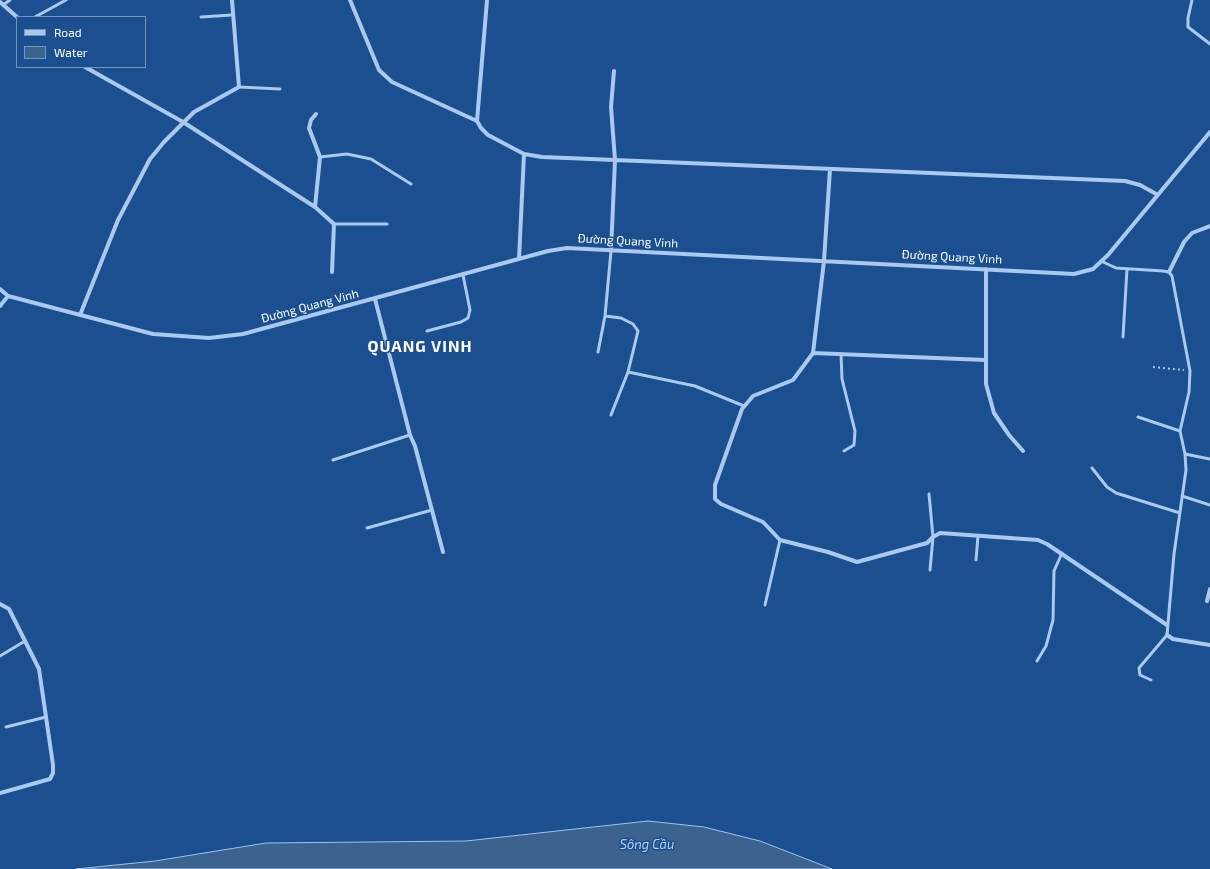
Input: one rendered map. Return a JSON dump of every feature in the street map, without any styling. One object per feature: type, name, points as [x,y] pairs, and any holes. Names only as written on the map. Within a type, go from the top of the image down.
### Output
[{"type":"street","points":[[80,315],[118,220],[150,159],[164,142],[194,112],[239,87],[232,15],[232,0]]},
{"type":"street","points":[[350,0],[379,70],[392,82],[477,121]]},
{"type":"street","points":[[487,0],[477,121],[488,135],[524,154],[542,157],[1125,181],[1140,185],[1158,194]]},
{"type":"street","points":[[2,4],[16,17]]},
{"type":"street","points":[[87,68],[183,122],[315,207],[334,224],[336,230],[332,272]]},
{"type":"street","points":[[611,250],[615,160],[611,107],[614,71]]},
{"type":"street","points":[[315,207],[320,157],[309,128],[311,120],[316,114]]},
{"type":"street","name":"Đường Quang Vinh","points":[[0,289],[8,296],[153,334],[209,338],[243,334],[548,251],[567,248],[1074,274],[1093,269],[1101,261],[1210,132]]},
{"type":"street","points":[[519,259],[524,154]]},
{"type":"street","points":[[830,169],[824,261],[813,353],[793,380],[753,396],[744,406],[715,485],[716,499],[721,504],[763,522],[780,540],[828,552],[851,562],[861,562],[927,543],[933,536],[940,533],[1038,540],[1062,554],[1167,625]]},
{"type":"street","points":[[1169,272],[1184,242],[1192,233],[1210,226]]},
{"type":"street","points":[[986,269],[986,384],[994,413],[1009,435],[1023,451]]},
{"type":"street","points":[[0,306],[8,296]]},
{"type":"street","points":[[375,299],[410,435],[416,446],[443,552]]},
{"type":"street","points":[[813,353],[985,360]]},
{"type":"street","points":[[1207,601],[1210,589]]},
{"type":"street","points":[[0,604],[9,610],[39,669],[53,765],[53,773],[50,779],[0,793]]},
{"type":"street","points":[[1167,635],[1173,639],[1210,645]]},
{"type":"lane","points":[[2,4],[10,0]]},
{"type":"lane","points":[[37,16],[66,0]]},
{"type":"lane","points":[[1192,0],[1188,18],[1188,27],[1210,44]]},
{"type":"lane","points":[[201,16],[232,15]]},
{"type":"lane","points":[[239,87],[280,89]]},
{"type":"lane","points":[[320,157],[347,154],[371,159],[411,184]]},
{"type":"lane","points":[[334,224],[387,224]]},
{"type":"lane","points":[[598,352],[605,316],[611,250]]},
{"type":"lane","points":[[1101,261],[1116,268],[1169,272],[1172,276],[1190,371],[1189,392],[1180,431],[1185,454],[1186,470],[1174,554],[1167,635],[1138,668],[1140,675],[1151,680]]},
{"type":"lane","points":[[1123,337],[1127,269]]},
{"type":"lane","points":[[427,331],[461,322],[468,318],[470,310],[463,275]]},
{"type":"lane","points":[[605,316],[621,318],[633,324],[638,331],[628,372],[611,415]]},
{"type":"lane","points":[[841,354],[842,379],[855,431],[854,445],[844,451]]},
{"type":"lane","points":[[628,372],[694,386],[744,406]]},
{"type":"lane","points":[[1138,417],[1180,431]]},
{"type":"lane","points":[[333,460],[410,435]]},
{"type":"lane","points":[[1185,454],[1210,459]]},
{"type":"lane","points":[[1092,468],[1107,487],[1116,493],[1180,514]]},
{"type":"lane","points":[[929,494],[933,536],[930,570]]},
{"type":"lane","points":[[1182,496],[1210,505]]},
{"type":"lane","points":[[367,528],[432,510]]},
{"type":"lane","points":[[976,560],[978,536]]},
{"type":"lane","points":[[765,605],[780,540]]},
{"type":"lane","points":[[1037,661],[1046,646],[1053,620],[1054,570],[1062,554]]},
{"type":"lane","points":[[0,656],[25,641]]},
{"type":"lane","points":[[6,727],[46,717]]},
{"type":"path","points":[[1153,368],[1190,371]]},
{"type":"water","name":"Sông Cầu","points":[[648,821],[704,827],[760,841],[832,869],[76,869],[155,861],[266,843],[466,841]]},
{"type":"district","name":"QUANG VINH","points":[[420,347]]}]
